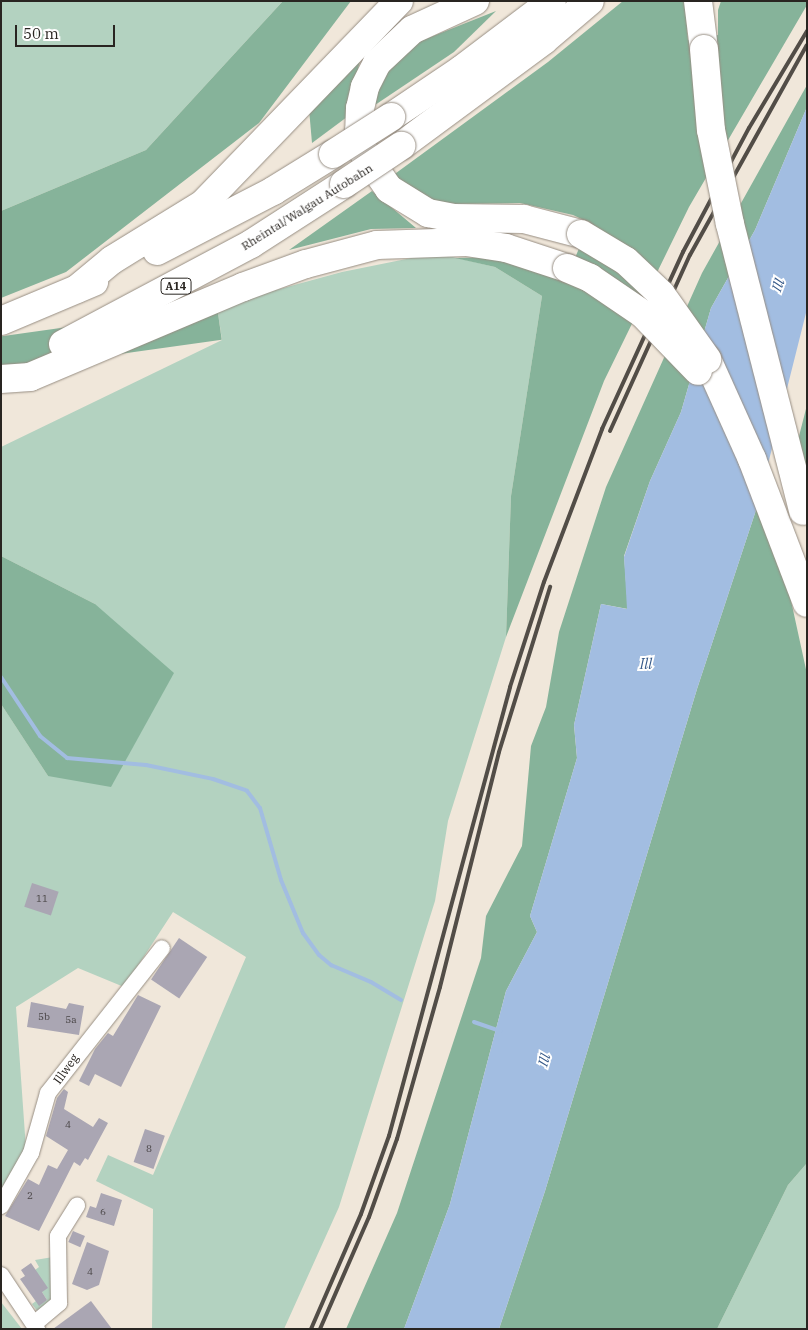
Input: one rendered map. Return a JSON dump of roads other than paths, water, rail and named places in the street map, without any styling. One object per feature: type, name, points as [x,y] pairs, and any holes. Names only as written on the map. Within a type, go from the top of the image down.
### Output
[{"type":"highway","points":[[77,290],[112,260],[203,204],[399,1]]},
{"type":"highway","points":[[475,1],[412,30],[392,46],[377,63],[365,86],[360,108],[359,131],[364,153],[389,189],[428,213],[453,218],[524,219],[582,234],[626,261],[661,294],[707,359],[727,408],[752,458],[807,603]]},
{"type":"highway","points":[[1,321],[77,290],[207,227],[334,154],[461,70],[552,1]]},
{"type":"highway","name":"Rheintal/Walgau Autobahn","points":[[1,377],[149,301],[251,244],[400,146],[544,40],[590,1]]},
{"type":"highway","points":[[698,1],[711,130],[730,224],[805,519]]},
{"type":"highway","points":[[704,49],[710,1]]},
{"type":"highway","points":[[1,377],[30,376],[243,286],[306,264],[377,245],[466,242],[506,248],[568,268],[590,278],[643,314],[672,341],[727,408]]},
{"type":"street","name":"Illweg","points":[[1,1206],[31,1153],[48,1093],[162,948]]},
{"type":"street","points":[[1,1275],[36,1326],[59,1303],[58,1236],[77,1205]]},
{"type":"water","name":"Ill","points":[[807,107],[807,309],[758,504],[697,689],[545,1191],[499,1329],[404,1329],[450,1204],[506,991],[537,932],[530,916],[577,758],[574,725],[601,604],[627,609],[624,557],[650,481],[681,412],[711,308],[755,230]]},
{"type":"waterway","points":[[1,677],[40,736],[67,758],[146,765],[213,779],[247,791],[260,808],[281,880],[303,933],[319,955],[331,965],[371,982],[401,1000]]},
{"type":"waterway","points":[[474,1022],[500,1031]]},
{"type":"railway","points":[[311,1329],[361,1214],[389,1136],[510,687],[544,582],[602,429],[683,252],[749,128],[807,31]]},
{"type":"railway","points":[[610,431],[690,255],[807,45]]},
{"type":"railway","points":[[320,1329],[369,1217],[397,1139],[440,987],[499,752],[550,587]]}]
